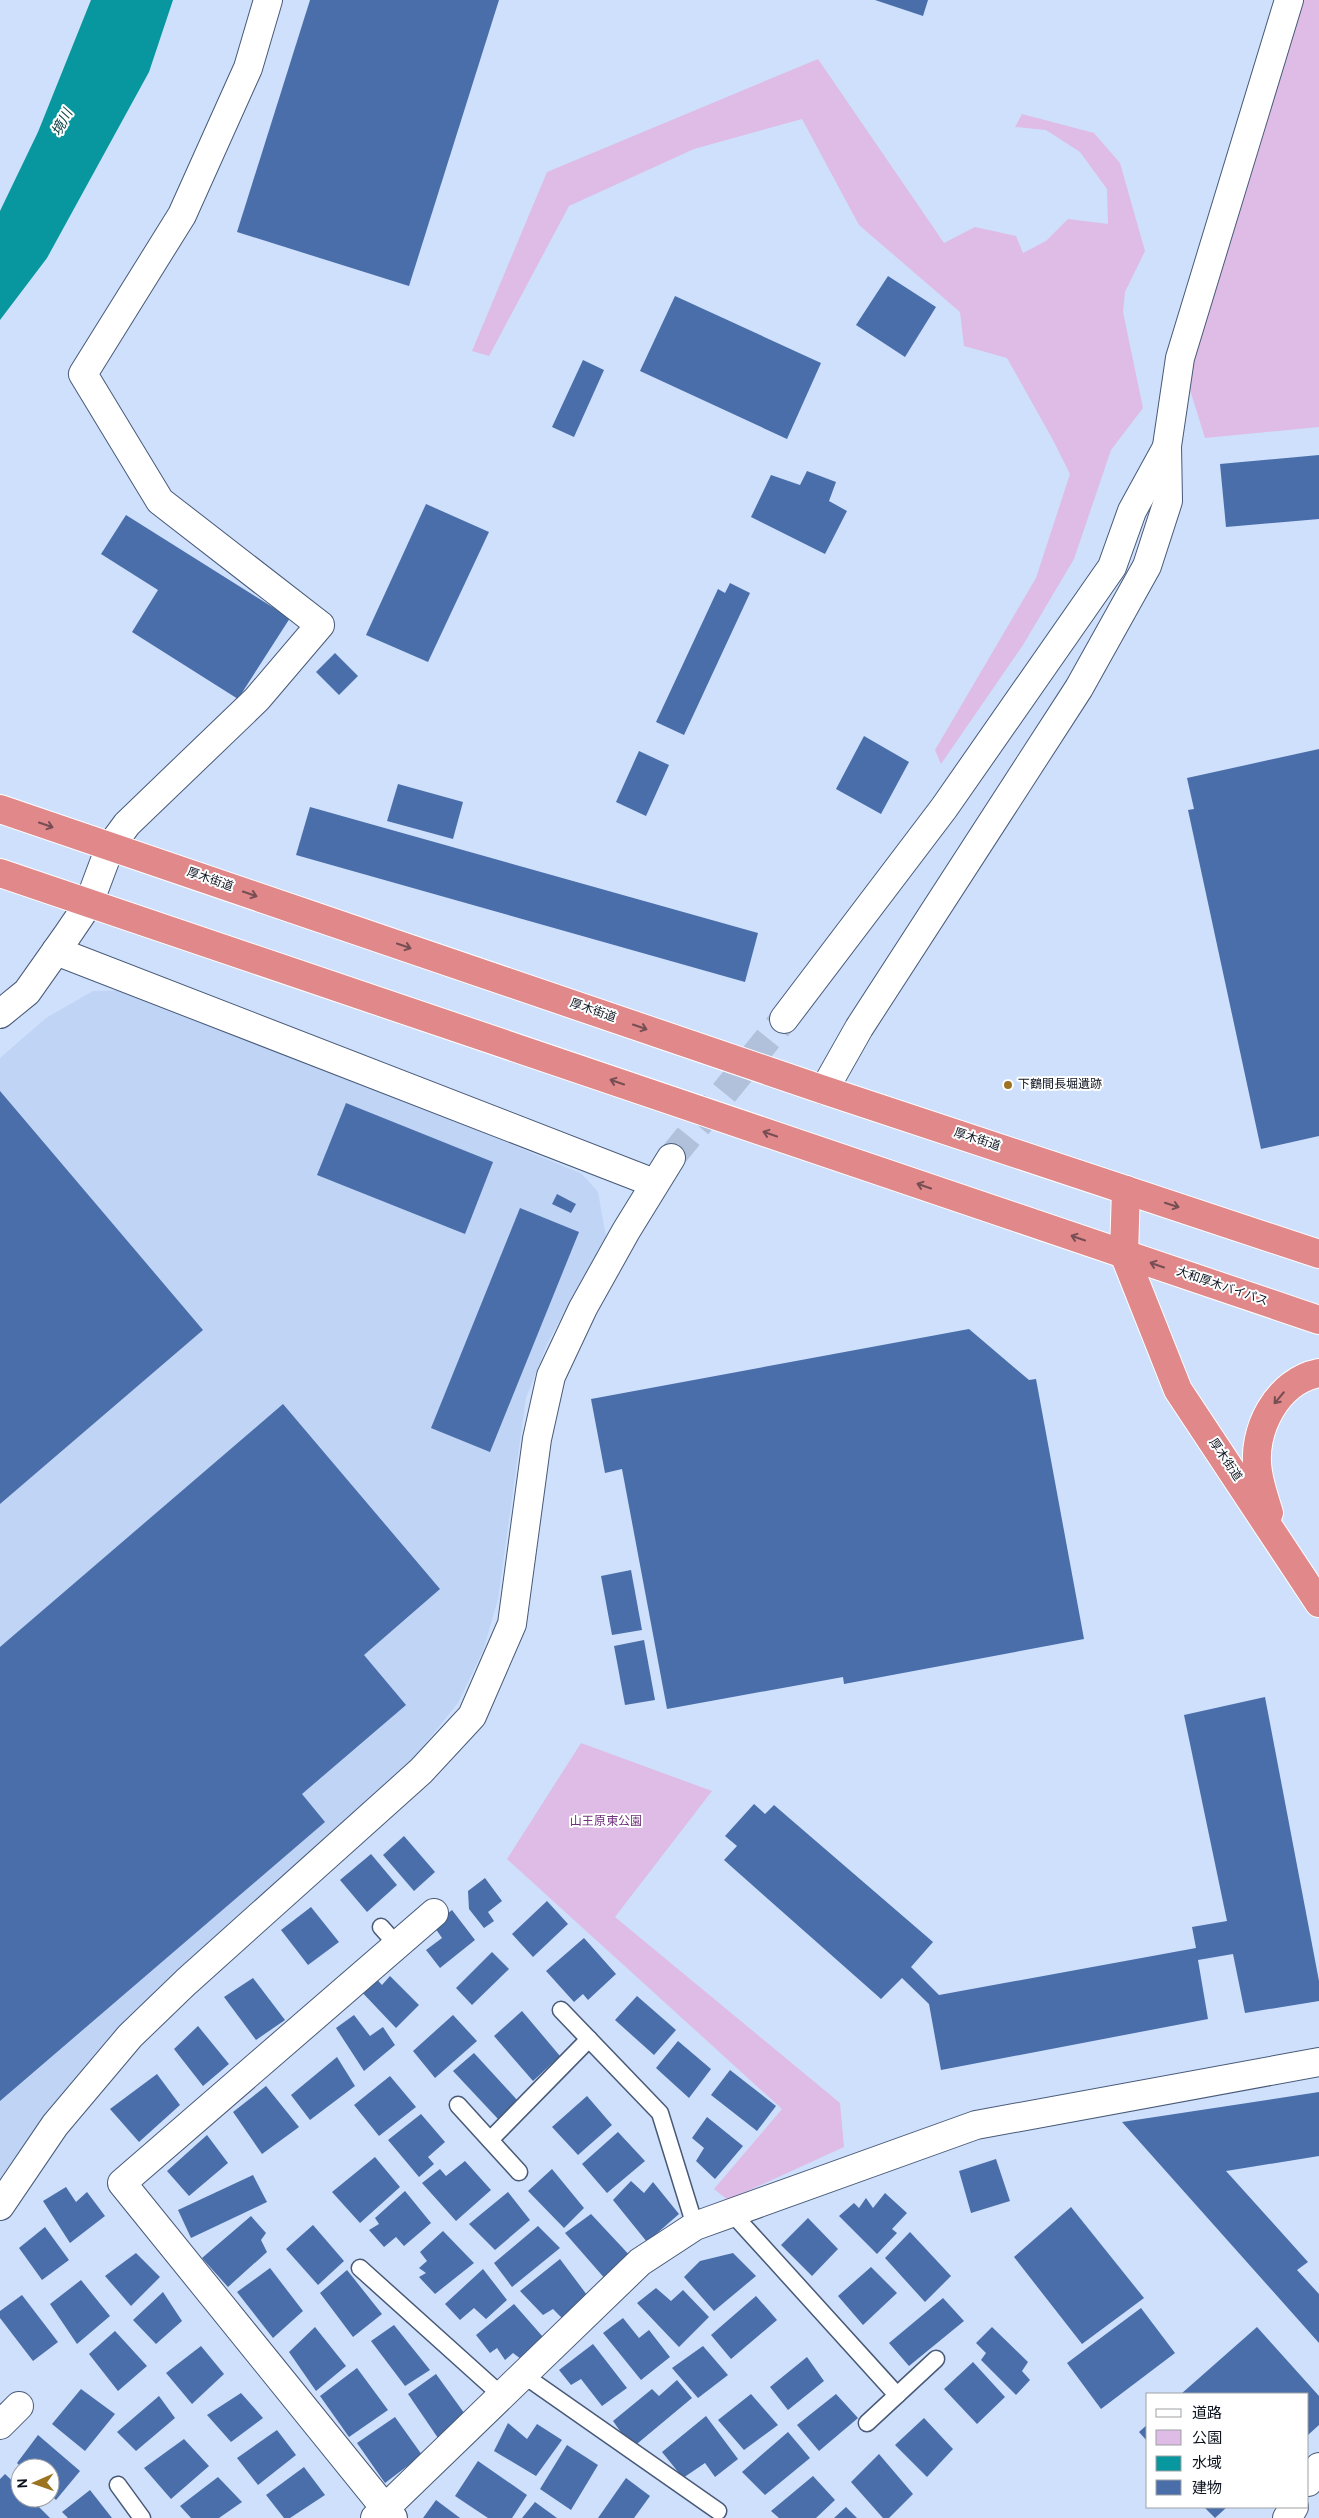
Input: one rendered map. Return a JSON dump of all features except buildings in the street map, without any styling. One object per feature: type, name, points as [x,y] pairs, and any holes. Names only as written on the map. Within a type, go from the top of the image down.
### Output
[{"type":"highway","name":"厚木街道","points":[[0,810],[824,1090],[1126,1190],[1124,1254],[1178,1390],[1319,1603]]},
{"type":"highway","points":[[0,873],[1124,1254]]},
{"type":"highway","points":[[1126,1190],[1319,1254]]},
{"type":"highway","points":[[1292,1245],[1319,1250]]},
{"type":"highway","name":"大和厚木バイパス","points":[[1124,1254],[1319,1320]]},
{"type":"highway","points":[[1274,1534],[1257,1470],[1259,1439],[1267,1413],[1282,1393],[1305,1375],[1319,1373]]},
{"type":"street","points":[[0,1014],[27,992],[89,903],[110,847],[127,824],[257,699],[320,625],[160,501],[83,374],[182,215],[248,68],[268,0]]},
{"type":"street","points":[[824,1090],[859,1028],[1079,688],[1147,566],[1168,501],[1168,446],[1180,358],[1289,0]]},
{"type":"street","points":[[784,1019],[944,808],[1112,567],[1132,511],[1168,446]]},
{"type":"street","points":[[56,951],[654,1182]]},
{"type":"street","points":[[0,2206],[55,2126],[130,2036],[194,1975],[421,1771],[472,1716],[512,1624],[537,1439],[550,1376],[588,1300],[654,1182],[671,1158]]},
{"type":"street","points":[[434,1913],[389,1936],[122,2183],[384,2515],[500,2394],[640,2262],[695,2226],[976,2125],[1319,2062]]},
{"type":"street","points":[[1309,2481],[1319,2467]]},
{"type":"lane","points":[[561,2010],[660,2113],[695,2226]]},
{"type":"lane","points":[[490,2140],[589,2039]]},
{"type":"lane","points":[[458,2105],[519,2172]]},
{"type":"lane","points":[[731,2212],[897,2395]]},
{"type":"lane","points":[[360,2268],[500,2394]]},
{"type":"lane","points":[[866,2424],[936,2359]]},
{"type":"lane","points":[[522,2374],[718,2511]]},
{"type":"lane","points":[[118,2485],[142,2518]]},
{"type":"shaded area","points":[[141,990],[582,1174],[598,1192],[606,1237],[548,1342],[526,1398],[498,1599],[483,1651],[458,1703],[405,1769],[0,2183],[0,1058],[46,1018],[93,991]]},
{"type":"green space","points":[[1289,0],[1319,0],[1319,427],[1205,438],[1180,358]]},
{"type":"green space","points":[[818,59],[944,243],[975,227],[1016,236],[1023,253],[1046,241],[1068,219],[1108,224],[1107,189],[1080,152],[1046,130],[1015,127],[1022,114],[1094,133],[1120,163],[1145,251],[1125,292],[1123,312],[1143,408],[1111,450],[1074,559],[1023,645],[941,764],[935,750],[1036,578],[1070,474],[1007,358],[964,346],[960,312],[859,225],[802,119],[694,149],[569,206],[489,356],[472,351],[547,172]]},
{"type":"green space","name":"山王原東公園","points":[[581,1743],[712,1791],[615,1917],[840,2103],[844,2147],[728,2200],[714,2189],[782,2109],[507,1859]]},
{"type":"water","name":"境川","points":[[91,0],[173,0],[149,72],[47,258],[0,320],[0,211],[38,132]]},
{"type":"tunnel","points":[[671,1158],[784,1019]]},
{"type":"place","name":"下鶴間長堀遺跡","points":[[1008,1085]]}]
